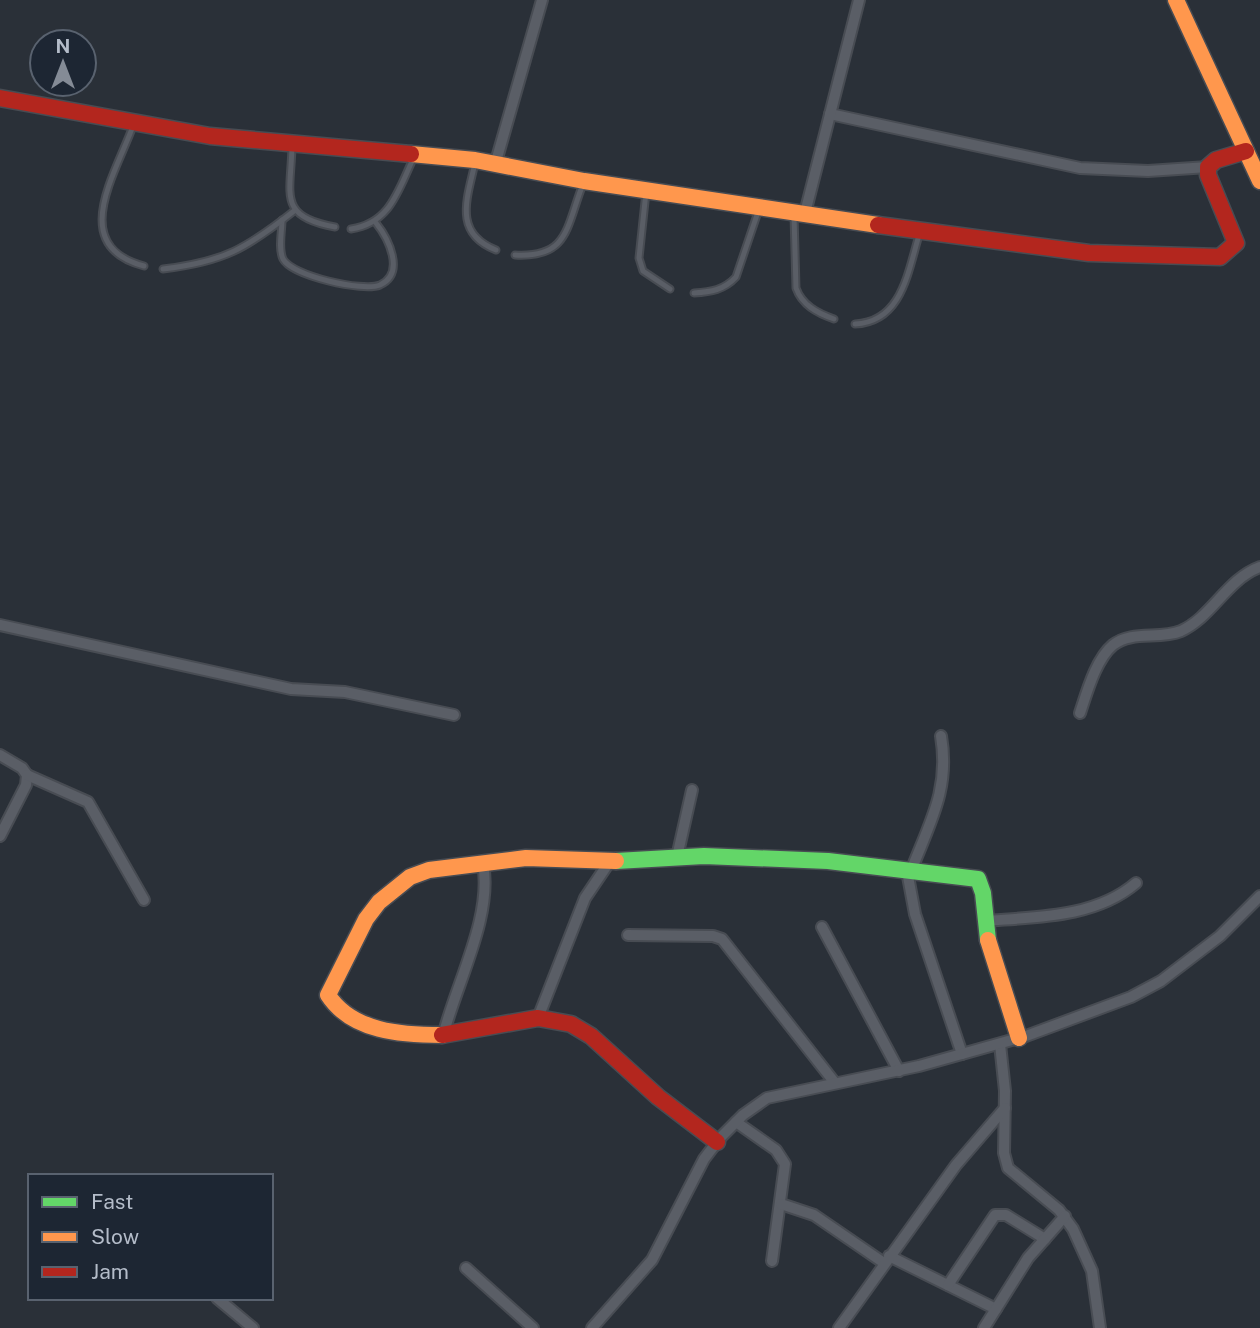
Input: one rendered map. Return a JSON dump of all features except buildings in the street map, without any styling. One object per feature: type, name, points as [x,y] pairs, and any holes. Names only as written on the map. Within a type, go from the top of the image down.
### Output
[{"type":"street","points":[[495,164],[542,0]]},
{"type":"street","points":[[799,213],[830,114],[859,0]]},
{"type":"street","points":[[1176,0],[1260,181]]},
{"type":"street","points":[[0,98],[210,136],[475,160],[583,181],[1089,253],[1220,257],[1236,243],[1208,175],[1208,167]]},
{"type":"street","points":[[830,114],[1080,168],[1148,171],[1208,167],[1216,160],[1246,151]]},
{"type":"street","points":[[1080,712],[1089,687],[1111,646],[1129,637],[1166,636],[1182,630],[1195,622],[1238,579],[1260,567]]},
{"type":"street","points":[[0,625],[291,689],[345,692],[454,715]]},
{"type":"street","points":[[941,736],[945,761],[943,785],[909,871],[915,914],[962,1054]]},
{"type":"street","points":[[0,755],[22,768],[27,775],[88,802],[144,900]]},
{"type":"street","points":[[0,836],[26,785],[27,775]]},
{"type":"street","points":[[677,856],[692,790]]},
{"type":"street","points":[[717,1142],[658,1097],[591,1036],[563,1021],[538,1018],[443,1036],[388,1034],[337,1009],[331,1003],[330,989],[366,919],[379,902],[410,877],[429,870],[526,858],[610,861],[677,856],[828,861],[978,879],[983,893],[984,921],[998,979],[1019,1038]]},
{"type":"street","points":[[538,1018],[585,898],[610,861]]},
{"type":"street","points":[[443,1036],[482,914],[486,881],[483,864]]},
{"type":"street","points":[[984,921],[1085,910],[1107,903],[1136,883]]},
{"type":"street","points":[[592,1328],[652,1260],[704,1159],[736,1122],[767,1098],[899,1071],[1000,1044],[1131,997],[1161,981],[1220,936],[1260,896]]},
{"type":"street","points":[[822,927],[899,1071]]},
{"type":"street","points":[[628,934],[713,936],[722,939],[835,1083]]},
{"type":"street","points":[[1000,1044],[1005,1108],[1004,1153],[1008,1168],[1065,1216],[1092,1271],[1100,1328]]},
{"type":"street","points":[[839,1328],[956,1165],[1005,1108]]},
{"type":"street","points":[[736,1122],[767,1142],[781,1157],[786,1172],[772,1261]]},
{"type":"street","points":[[781,1204],[814,1215],[886,1260],[948,1285],[996,1309]]},
{"type":"street","points":[[948,1285],[995,1215],[1006,1215],[1045,1239]]},
{"type":"street","points":[[984,1328],[1028,1258],[1065,1216]]},
{"type":"street","points":[[466,1268],[533,1328]]},
{"type":"street","points":[[219,1300],[253,1328]]},
{"type":"lane","points":[[134,122],[100,221],[109,248],[124,261],[144,266]]},
{"type":"lane","points":[[292,142],[290,200],[295,211],[312,223],[335,227]]},
{"type":"lane","points":[[351,229],[376,223],[389,208],[416,154]]},
{"type":"lane","points":[[475,160],[465,211],[466,219],[474,238],[496,250]]},
{"type":"lane","points":[[514,255],[538,256],[560,241],[583,181]]},
{"type":"lane","points":[[646,189],[639,258],[643,271],[670,289]]},
{"type":"lane","points":[[694,293],[715,291],[728,285],[736,277],[760,206]]},
{"type":"lane","points":[[163,269],[200,265],[229,256],[295,211]]},
{"type":"lane","points":[[799,213],[796,288],[799,297],[808,307],[834,319]]},
{"type":"lane","points":[[282,220],[281,249],[284,260],[291,268],[303,274],[365,288],[382,284],[389,276],[394,260],[388,239],[376,223]]},
{"type":"lane","points":[[855,324],[874,323],[887,314],[896,301],[920,231]]},
{"type":"traffic: fast","points":[[616,861],[704,856],[828,861],[978,879],[983,893],[988,940]]},
{"type":"traffic: slow","points":[[1176,0],[1260,181]]},
{"type":"traffic: slow","points":[[411,154],[475,160],[584,181],[878,225]]},
{"type":"traffic: slow","points":[[442,1035],[395,1032],[364,1024],[350,1017],[328,995],[366,919],[379,902],[410,877],[429,870],[526,858],[616,861]]},
{"type":"traffic: slow","points":[[988,940],[1019,1038]]},
{"type":"traffic: jam","points":[[0,98],[210,136],[411,154]]},
{"type":"traffic: jam","points":[[878,225],[1089,253],[1220,257],[1236,243],[1208,175],[1208,167],[1216,160],[1246,151]]},
{"type":"traffic: jam","points":[[442,1035],[538,1018],[571,1024],[591,1036],[658,1097],[717,1142]]}]
